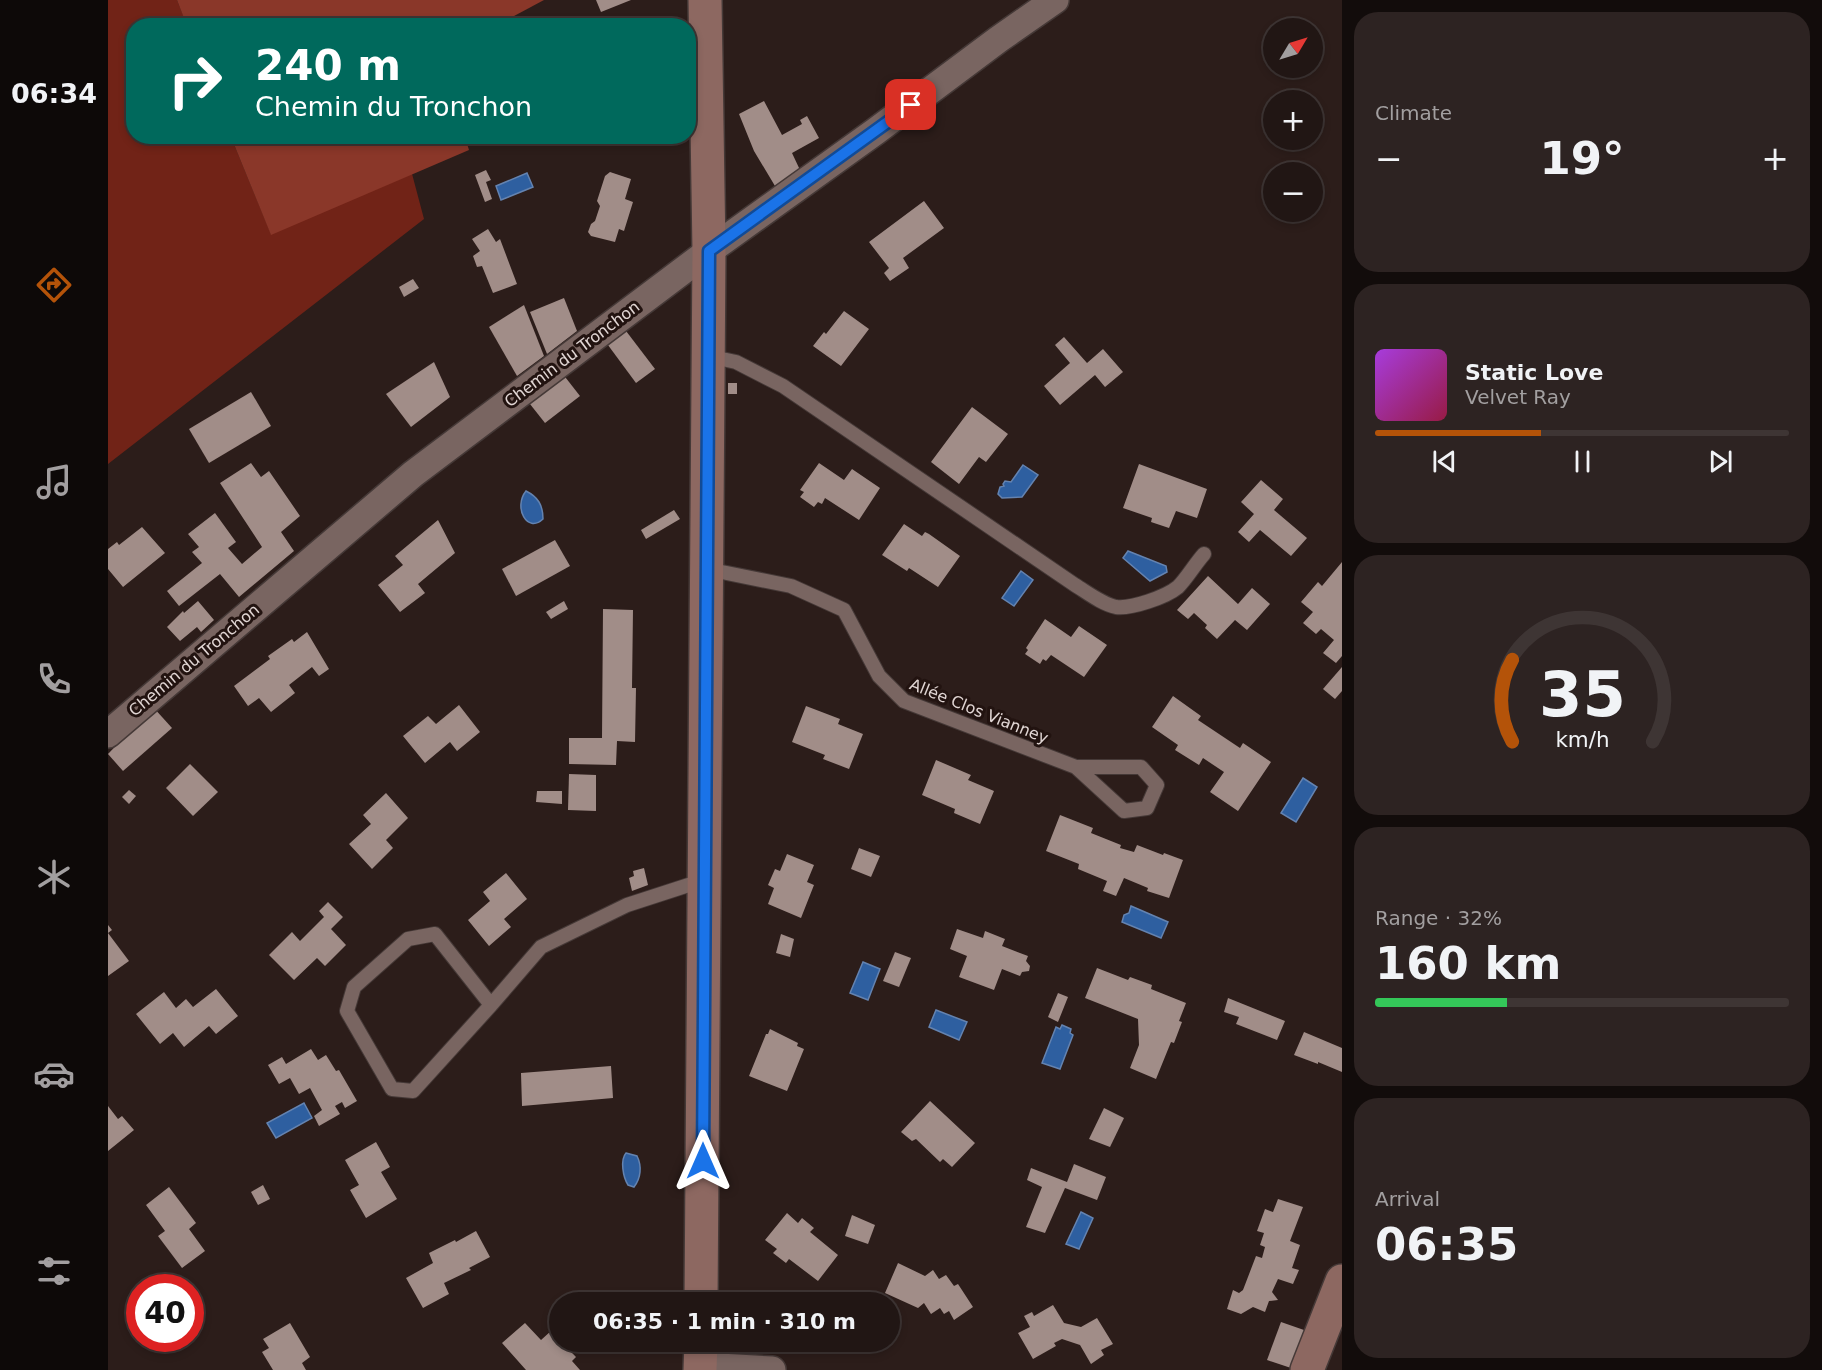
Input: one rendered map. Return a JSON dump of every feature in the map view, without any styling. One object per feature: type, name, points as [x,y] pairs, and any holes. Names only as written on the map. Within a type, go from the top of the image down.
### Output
[{"type":"street","points":[[701,1292],[709,251],[705,0]]},
{"type":"street","name":"Chemin du Tronchon","points":[[108,734],[413,474],[709,251],[1055,0]]},
{"type":"street","points":[[1307,1370],[1342,1281]]},
{"type":"street","points":[[701,1359],[772,1370]]},
{"type":"lane","points":[[708,356],[736,362],[783,386],[1075,585],[1117,607],[1157,598],[1177,587],[1203,554]]},
{"type":"lane","name":"Allée Clos Vianney","points":[[706,569],[791,586],[844,610],[879,676],[904,701],[1076,767],[1141,767],[1157,785],[1147,808],[1124,811],[1076,767]]},
{"type":"lane","points":[[491,1005],[435,934],[408,939],[354,987],[347,1011],[392,1089],[413,1090],[491,1005],[541,947],[627,905],[704,880]]},
{"type":"shaded area","points":[[108,0],[177,0],[184,18],[126,18],[126,144],[234,144],[271,234],[411,170],[424,219],[108,464]]},
{"type":"shaded area","points":[[177,0],[544,0],[510,18],[184,18]]},
{"type":"shaded area","points":[[234,144],[467,144],[469,150],[271,235]]},
{"type":"water","points":[[527,173],[533,187],[501,200],[496,186]]},
{"type":"water","points":[[1023,465],[1038,475],[1022,497],[1002,498],[998,494],[1000,487],[1004,486],[1005,481],[1011,482]]},
{"type":"water","points":[[526,491],[537,499],[541,506],[543,519],[537,523],[527,521],[521,511],[522,497]]},
{"type":"water","points":[[1128,551],[1166,566],[1167,572],[1150,581],[1123,558]]},
{"type":"water","points":[[1021,571],[1033,580],[1014,606],[1002,598]]},
{"type":"water","points":[[1303,778],[1317,787],[1296,822],[1281,813]]},
{"type":"water","points":[[1131,906],[1168,922],[1161,938],[1122,922]]},
{"type":"water","points":[[863,962],[880,969],[868,1000],[850,993]]},
{"type":"water","points":[[936,1010],[967,1022],[959,1040],[929,1027]]},
{"type":"water","points":[[1062,1025],[1071,1029],[1070,1033],[1073,1035],[1060,1069],[1042,1063],[1056,1027],[1060,1029]]},
{"type":"water","points":[[304,1103],[312,1118],[276,1138],[267,1123]]},
{"type":"water","points":[[626,1153],[637,1156],[640,1164],[639,1176],[634,1187],[626,1182],[623,1160]]},
{"type":"water","points":[[1081,1212],[1093,1218],[1079,1249],[1066,1244]]},
{"type":"building","points":[[596,0],[631,0],[601,12]]},
{"type":"building","points":[[764,101],[782,135],[802,124],[800,120],[807,116],[819,138],[792,153],[800,170],[775,186],[754,151],[739,114]]},
{"type":"building","points":[[486,170],[491,180],[486,182],[492,199],[485,202],[475,175]]},
{"type":"building","points":[[610,172],[631,179],[625,199],[633,202],[624,231],[619,229],[615,242],[591,236],[588,232],[600,206],[597,201],[605,176]]},
{"type":"building","points":[[924,201],[944,228],[903,258],[909,268],[890,281],[884,273],[889,268],[869,242]]},
{"type":"building","points":[[488,229],[496,242],[500,239],[517,284],[493,293],[482,266],[477,267],[473,256],[480,251],[472,239]]},
{"type":"building","points":[[413,279],[419,288],[404,297],[399,287]]},
{"type":"building","points":[[564,298],[577,331],[547,354],[530,312]]},
{"type":"building","points":[[524,305],[544,356],[517,376],[489,327]]},
{"type":"building","points":[[844,311],[869,329],[841,366],[813,346]]},
{"type":"building","points":[[623,327],[655,369],[636,383],[605,341]]},
{"type":"building","points":[[1064,337],[1087,363],[1103,349],[1123,372],[1105,387],[1095,375],[1060,405],[1044,386],[1070,363],[1055,345]]},
{"type":"building","points":[[434,362],[450,397],[411,427],[386,394]]},
{"type":"building","points":[[562,373],[580,396],[545,423],[526,399]]},
{"type":"building","points":[[728,383],[737,383],[737,394],[728,394]]},
{"type":"building","points":[[251,392],[271,426],[209,463],[189,429]]},
{"type":"building","points":[[972,407],[1008,434],[986,462],[979,457],[959,484],[931,462]]},
{"type":"building","points":[[251,463],[261,477],[269,471],[300,516],[281,532],[294,551],[239,597],[220,574],[179,606],[167,591],[202,563],[192,552],[199,547],[188,534],[215,513],[236,542],[228,548],[242,564],[262,547],[220,483]]},
{"type":"building","points":[[819,463],[844,480],[852,469],[880,488],[859,520],[825,498],[822,504],[818,502],[814,507],[800,497],[804,492],[800,490]]},
{"type":"building","points":[[1139,464],[1207,489],[1197,518],[1176,511],[1169,528],[1151,522],[1152,518],[1123,508]]},
{"type":"building","points":[[1261,480],[1283,499],[1274,510],[1307,538],[1291,556],[1260,530],[1249,542],[1238,532],[1254,514],[1241,502]]},
{"type":"building","points":[[674,510],[680,519],[646,539],[641,530]]},
{"type":"building","points":[[438,520],[455,553],[418,584],[425,593],[400,612],[378,585],[403,565],[395,556]]},
{"type":"building","points":[[904,524],[922,536],[925,532],[929,534],[960,556],[938,587],[909,568],[907,571],[882,555]]},
{"type":"building","points":[[142,527],[165,553],[123,587],[108,569],[108,549],[117,542],[119,545]]},
{"type":"building","points":[[555,540],[570,566],[516,596],[502,569]]},
{"type":"building","points":[[1342,562],[1342,656],[1336,663],[1323,653],[1334,640],[1321,629],[1316,634],[1303,623],[1313,612],[1301,602],[1318,582],[1322,586]]},
{"type":"building","points":[[1208,576],[1238,604],[1252,588],[1270,604],[1247,630],[1235,620],[1217,639],[1194,613],[1188,619],[1177,610]]},
{"type":"building","points":[[198,601],[214,620],[201,632],[197,627],[180,641],[167,627],[183,611],[184,613]]},
{"type":"building","points":[[564,601],[568,609],[551,619],[546,612]]},
{"type":"building","points":[[603,609],[633,610],[632,688],[636,688],[635,742],[617,741],[616,765],[569,764],[569,738],[602,738]]},
{"type":"building","points":[[1045,619],[1071,637],[1079,626],[1107,645],[1084,677],[1051,655],[1046,661],[1043,659],[1040,664],[1025,654],[1028,650],[1026,648]]},
{"type":"building","points":[[307,632],[329,669],[319,676],[312,667],[289,685],[295,693],[271,712],[259,698],[248,706],[234,686],[270,659],[268,656],[292,639],[294,642]]},
{"type":"building","points":[[1342,667],[1342,691],[1335,699],[1323,689]]},
{"type":"building","points":[[1173,696],[1201,716],[1198,720],[1240,748],[1243,743],[1271,762],[1238,811],[1210,792],[1224,772],[1203,758],[1199,765],[1175,750],[1178,745],[1152,727]]},
{"type":"building","points":[[459,705],[480,732],[457,751],[450,742],[425,763],[403,736],[428,716],[436,724]]},
{"type":"building","points":[[806,706],[840,719],[838,724],[863,734],[849,769],[823,759],[825,755],[792,742]]},
{"type":"building","points":[[153,707],[172,728],[123,771],[108,754]]},
{"type":"building","points":[[936,760],[971,775],[968,780],[994,791],[980,824],[954,813],[955,809],[922,795]]},
{"type":"building","points":[[190,764],[218,792],[193,816],[166,788]]},
{"type":"building","points":[[569,774],[596,775],[596,811],[568,810]]},
{"type":"building","points":[[129,790],[136,796],[129,804],[122,797]]},
{"type":"building","points":[[537,791],[562,791],[562,804],[536,802]]},
{"type":"building","points":[[386,793],[408,818],[386,840],[393,848],[372,869],[349,844],[371,824],[363,815]]},
{"type":"building","points":[[1060,815],[1093,828],[1091,833],[1121,845],[1120,848],[1134,852],[1137,845],[1183,860],[1169,898],[1147,891],[1148,888],[1124,878],[1116,896],[1103,891],[1107,881],[1078,869],[1079,864],[1046,851]]},
{"type":"building","points":[[859,848],[880,856],[871,877],[851,869]]},
{"type":"building","points":[[787,854],[814,865],[807,882],[814,885],[801,918],[768,904],[774,888],[768,885],[775,869],[780,871]]},
{"type":"building","points":[[644,868],[648,885],[632,891],[629,878],[634,876],[633,871]]},
{"type":"building","points":[[506,873],[527,899],[504,919],[511,927],[489,946],[468,920],[490,901],[483,892]]},
{"type":"building","points":[[328,902],[343,917],[331,929],[346,945],[325,966],[317,958],[294,980],[269,955],[292,932],[300,941],[324,917],[319,911]]},
{"type":"building","points":[[957,929],[983,938],[985,931],[1005,939],[1002,946],[1028,956],[1026,961],[1030,966],[1029,971],[1022,972],[1020,976],[1002,969],[994,990],[959,977],[967,956],[950,949]]},
{"type":"building","points":[[108,933],[129,961],[108,976]]},
{"type":"building","points":[[781,934],[794,939],[790,957],[776,953]]},
{"type":"building","points":[[895,952],[911,958],[899,987],[883,981]]},
{"type":"building","points":[[1097,968],[1128,980],[1130,977],[1152,985],[1151,989],[1186,1003],[1174,1043],[1171,1042],[1156,1079],[1130,1068],[1139,1045],[1138,1019],[1085,998]]},
{"type":"building","points":[[216,989],[238,1016],[216,1034],[209,1026],[184,1047],[173,1033],[160,1044],[136,1014],[164,992],[176,1008],[186,999],[193,1007]]},
{"type":"building","points":[[1058,993],[1068,997],[1058,1022],[1048,1017]]},
{"type":"building","points":[[1228,998],[1285,1021],[1277,1040],[1236,1024],[1239,1017],[1224,1012]]},
{"type":"building","points":[[770,1029],[798,1043],[797,1046],[804,1049],[787,1091],[749,1076]]},
{"type":"building","points":[[1304,1032],[1342,1048],[1342,1072],[1294,1055]]},
{"type":"building","points":[[311,1049],[318,1060],[326,1055],[336,1071],[339,1070],[357,1101],[345,1108],[342,1102],[335,1106],[340,1114],[319,1126],[314,1116],[322,1110],[310,1088],[299,1094],[290,1078],[279,1084],[268,1065],[282,1057],[286,1064]]},
{"type":"building","points":[[611,1066],[613,1098],[522,1106],[521,1073]]},
{"type":"building","points":[[930,1101],[975,1143],[952,1167],[943,1159],[940,1162],[916,1139],[912,1141],[901,1132]]},
{"type":"building","points":[[108,1106],[118,1119],[122,1116],[134,1130],[108,1151]]},
{"type":"building","points":[[1104,1108],[1124,1118],[1110,1147],[1089,1139]]},
{"type":"building","points":[[376,1142],[390,1167],[381,1172],[397,1199],[366,1218],[350,1190],[359,1185],[345,1160]]},
{"type":"building","points":[[1074,1164],[1106,1177],[1097,1200],[1065,1188],[1045,1233],[1026,1227],[1042,1187],[1027,1180],[1031,1168],[1067,1182]]},
{"type":"building","points":[[263,1185],[270,1199],[258,1205],[251,1192]]},
{"type":"building","points":[[169,1187],[196,1223],[189,1229],[205,1251],[182,1268],[158,1236],[165,1231],[146,1205]]},
{"type":"building","points":[[1278,1199],[1303,1207],[1290,1241],[1300,1245],[1292,1268],[1299,1270],[1293,1284],[1278,1279],[1272,1292],[1278,1300],[1269,1301],[1265,1312],[1253,1307],[1241,1314],[1227,1309],[1233,1290],[1239,1293],[1243,1290],[1256,1256],[1262,1258],[1265,1247],[1260,1245],[1264,1233],[1257,1231],[1265,1209],[1273,1212]]},
{"type":"building","points":[[787,1213],[798,1223],[802,1218],[814,1228],[810,1232],[838,1255],[818,1281],[789,1259],[786,1263],[773,1253],[777,1249],[765,1240]]},
{"type":"building","points":[[852,1215],[875,1225],[868,1244],[845,1236]]},
{"type":"building","points":[[476,1231],[490,1257],[469,1268],[471,1270],[444,1283],[449,1294],[423,1308],[406,1278],[433,1263],[429,1253]]},
{"type":"building","points":[[898,1263],[925,1276],[933,1270],[939,1279],[946,1275],[954,1286],[958,1284],[973,1307],[954,1320],[949,1311],[944,1314],[940,1308],[931,1314],[924,1303],[918,1308],[900,1300],[900,1292],[885,1292]]},
{"type":"building","points":[[1053,1305],[1064,1323],[1081,1327],[1097,1318],[1113,1344],[1101,1350],[1104,1355],[1091,1364],[1080,1345],[1062,1339],[1054,1343],[1056,1346],[1033,1359],[1018,1333],[1030,1327],[1024,1316],[1032,1312],[1034,1316]]},
{"type":"building","points":[[1281,1322],[1304,1330],[1291,1368],[1267,1360]]},
{"type":"building","points":[[290,1323],[310,1357],[302,1363],[306,1370],[273,1370],[262,1352],[269,1348],[263,1339]]},
{"type":"building","points":[[525,1323],[541,1340],[549,1333],[549,1352],[571,1352],[576,1357],[572,1361],[580,1370],[526,1370],[502,1343]]},
{"type":"route","points":[[703,1161],[709,251],[911,105]]}]
